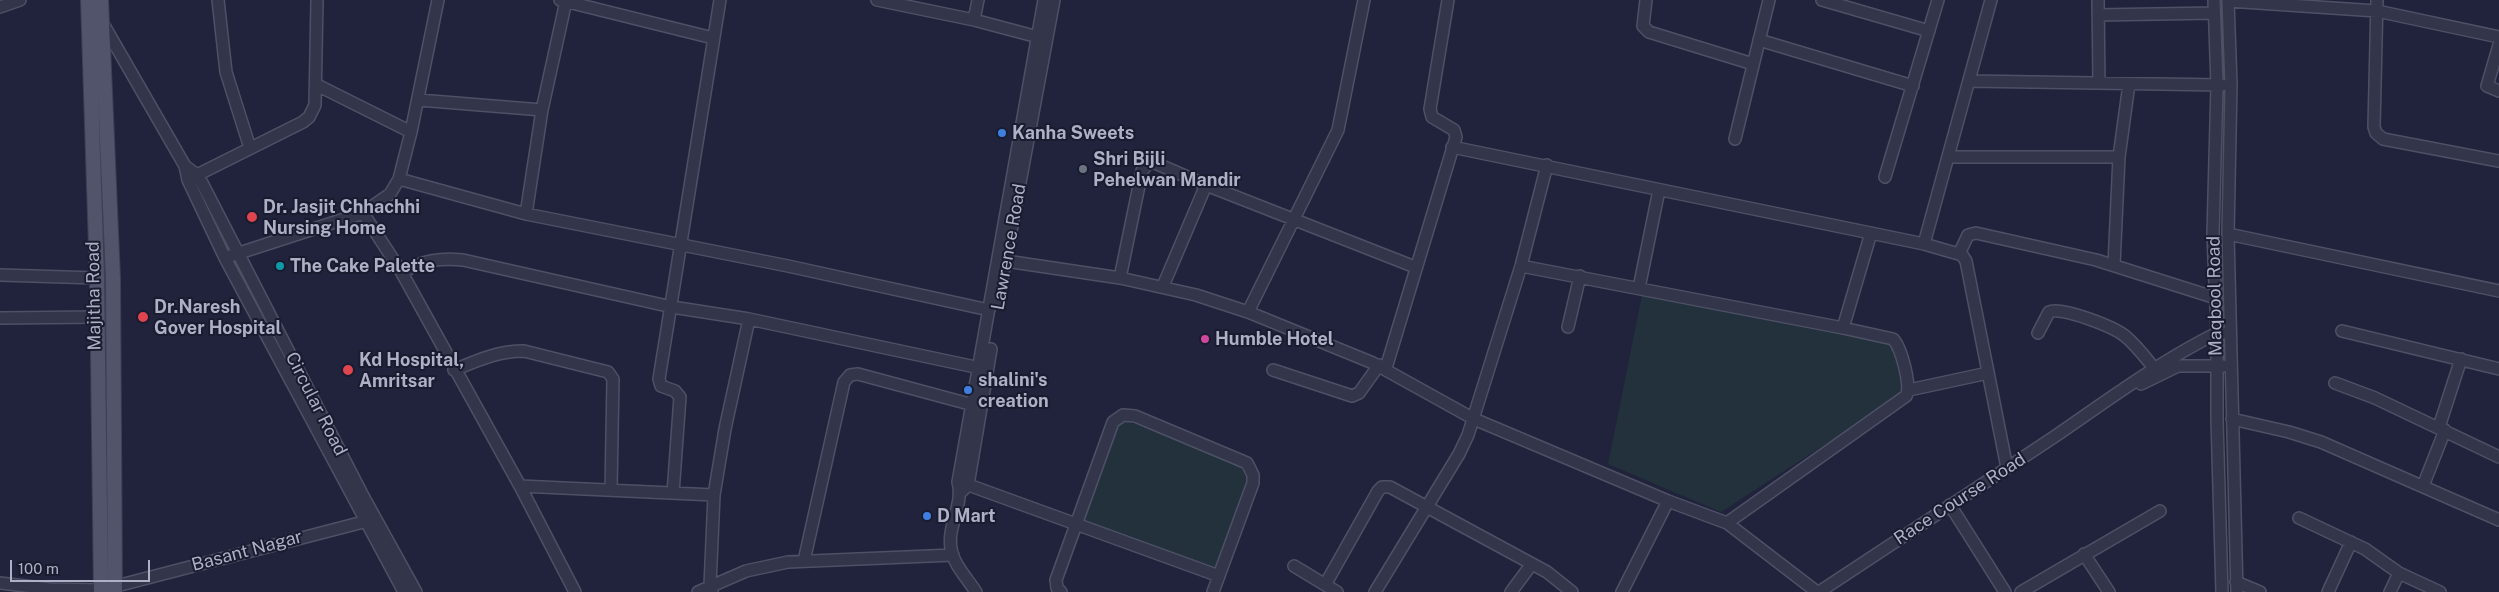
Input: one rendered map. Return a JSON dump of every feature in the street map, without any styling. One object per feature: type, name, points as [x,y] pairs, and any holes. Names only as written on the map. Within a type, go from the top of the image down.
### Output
[{"type":"main road","name":"Majitha Road","points":[[101,0],[113,278],[115,589]]},
{"type":"main road","name":"Majitha Road","points":[[88,5],[98,317],[101,591]]},
{"type":"street","points":[[0,7],[20,0]]},
{"type":"street","points":[[218,0],[226,72],[250,148]]},
{"type":"street","points":[[192,177],[309,117],[315,105],[317,85],[317,0]]},
{"type":"street","points":[[225,258],[363,213],[384,200],[398,179],[411,132],[438,0]]},
{"type":"street","points":[[674,493],[681,402],[679,394],[661,386],[659,379],[720,0]]},
{"type":"street","points":[[877,0],[918,4],[1038,37]]},
{"type":"street","points":[[974,20],[978,0]]},
{"type":"street","name":"Lawrence Road","points":[[962,487],[973,405],[1001,235],[1044,0]]},
{"type":"street","name":"Lawrence Road","points":[[952,554],[951,540],[1006,261],[1054,0]]},
{"type":"street","points":[[1248,312],[1338,130],[1364,0]]},
{"type":"street","points":[[1273,370],[1352,396],[1359,393],[1382,367],[1415,267],[1455,132],[1432,117],[1430,109],[1448,0]]},
{"type":"street","points":[[1646,0],[1643,26],[1649,32],[1753,64]]},
{"type":"street","points":[[1735,139],[1769,0]]},
{"type":"street","points":[[1822,0],[1929,31]]},
{"type":"street","points":[[1885,177],[1938,0]]},
{"type":"street","points":[[1924,244],[1991,0]]},
{"type":"street","points":[[2098,0],[2099,83]]},
{"type":"street","name":"Maqbool Road","points":[[2214,0],[2216,85],[2213,234],[2218,333],[2217,366],[2222,592]]},
{"type":"street","points":[[526,214],[542,110],[563,1],[713,38]]},
{"type":"street","points":[[2228,1],[2377,6],[2499,37]]},
{"type":"street","name":"Maqbool Road","points":[[2228,1],[2231,85],[2228,234],[2236,587]]},
{"type":"street","name":"Circular Road","points":[[88,5],[102,22],[238,254],[371,520],[404,592]]},
{"type":"street","points":[[2377,6],[2374,127],[2379,137],[2499,161]]},
{"type":"street","points":[[2098,15],[2214,14]]},
{"type":"street","points":[[1759,40],[1913,86]]},
{"type":"street","points":[[2499,45],[2487,86],[2499,91]]},
{"type":"street","points":[[1969,81],[2231,85]]},
{"type":"street","points":[[2114,265],[2119,157],[2129,84]]},
{"type":"street","points":[[317,85],[411,132]]},
{"type":"street","points":[[418,100],[542,110]]},
{"type":"street","points":[[1452,147],[1924,244],[1959,254],[1966,261],[2007,468]]},
{"type":"street","points":[[1948,157],[2119,157]]},
{"type":"street","points":[[1120,278],[1134,201],[1145,166],[1149,162],[1415,267]]},
{"type":"street","points":[[1375,592],[1459,454],[1474,419],[1521,266],[1547,165]]},
{"type":"street","name":"Circular Road","points":[[192,177],[225,258],[371,520],[416,592]]},
{"type":"street","points":[[398,179],[526,214],[989,310]]},
{"type":"street","points":[[1163,286],[1206,185]]},
{"type":"street","points":[[1639,288],[1659,190]]},
{"type":"street","points":[[363,213],[402,272],[454,370],[520,486],[575,592]]},
{"type":"street","points":[[1843,328],[1871,233]]},
{"type":"street","points":[[1959,254],[1968,235],[1973,233],[2114,265],[2216,298]]},
{"type":"street","points":[[2228,234],[2499,291]]},
{"type":"street","points":[[402,272],[424,261],[463,260],[672,307],[749,319],[980,368]]},
{"type":"street","points":[[1006,261],[1163,286],[1248,312],[1382,367],[1474,419],[1668,501],[1727,523],[1818,592]]},
{"type":"street","points":[[1521,266],[1843,328],[1896,342],[1900,349],[1909,390],[1906,396],[1727,523]]},
{"type":"street","points":[[0,275],[97,278]]},
{"type":"street","points":[[1568,327],[1580,276]]},
{"type":"street","points":[[2038,333],[2049,312],[2056,310],[2068,313],[2110,327],[2124,335],[2154,368]]},
{"type":"street","points":[[0,318],[98,317]]},
{"type":"street","points":[[711,589],[714,496],[730,402],[749,319]]},
{"type":"street","points":[[2342,331],[2499,369]]},
{"type":"street","name":"Race Course Road","points":[[1818,592],[2100,406],[2154,368],[2218,333],[2230,332]]},
{"type":"street","points":[[454,370],[490,355],[513,351],[608,372],[613,379],[611,490]]},
{"type":"street","points":[[2423,486],[2442,429],[2461,359]]},
{"type":"street","name":"Race Course Road","points":[[2100,406],[2172,368],[2186,364],[2230,367]]},
{"type":"street","points":[[1909,390],[1988,373]]},
{"type":"street","points":[[804,561],[822,475],[844,382],[847,377],[858,374],[973,405]]},
{"type":"street","points":[[2335,383],[2499,456]]},
{"type":"street","points":[[1061,592],[1057,588],[1056,580],[1078,525],[1113,422],[1123,415],[1135,416],[1247,463],[1251,468],[1252,483],[1213,592]]},
{"type":"street","points":[[2232,419],[2290,432],[2321,442],[2499,520]]},
{"type":"street","points":[[520,486],[714,496]]},
{"type":"street","points":[[962,487],[1078,525],[1219,576]]},
{"type":"street","points":[[1325,585],[1382,487],[1390,487],[1547,572],[1572,592]]},
{"type":"street","points":[[1622,592],[1668,501]]},
{"type":"street","points":[[1950,505],[2005,592]]},
{"type":"street","points":[[2021,592],[2160,511]]},
{"type":"street","points":[[2298,518],[2351,542],[2381,559],[2399,573],[2440,592]]},
{"type":"street","name":"Basant Nagar","points":[[7,587],[101,591],[115,589],[371,520]]},
{"type":"street","points":[[2328,592],[2351,542]]},
{"type":"street","points":[[698,592],[711,589],[764,566],[804,561],[952,554],[976,592]]},
{"type":"street","points":[[2084,554],[2109,592]]},
{"type":"street","points":[[1511,592],[1531,565]]},
{"type":"street","points":[[1294,566],[1337,592]]},
{"type":"street","points":[[2390,592],[2399,573]]},
{"type":"street","points":[[2236,587],[2260,592]]},
{"type":"shaded area","points":[[1642,295],[1891,341],[1906,392],[1721,512],[1608,464]]},
{"type":"shaded area","points":[[1120,419],[1238,461],[1248,482],[1216,570],[1083,523]]},
{"type":"place","name":"Kanha Sweets","points":[[1002,133]]},
{"type":"place","name":"Shri Bijli Pehelwan Mandir","points":[[1083,169]]},
{"type":"place","name":"Dr. Jasjit Chhachhi Nursing Home","points":[[252,217]]},
{"type":"place","name":"The Cake Palette","points":[[280,266]]},
{"type":"place","name":"Dr.Naresh Gover Hospital","points":[[143,317]]},
{"type":"place","name":"Humble Hotel","points":[[1205,339]]},
{"type":"place","name":"Kd Hospital, Amritsar","points":[[348,370]]},
{"type":"place","name":"shalini's creation","points":[[968,390]]},
{"type":"place","name":"D Mart","points":[[927,516]]}]
